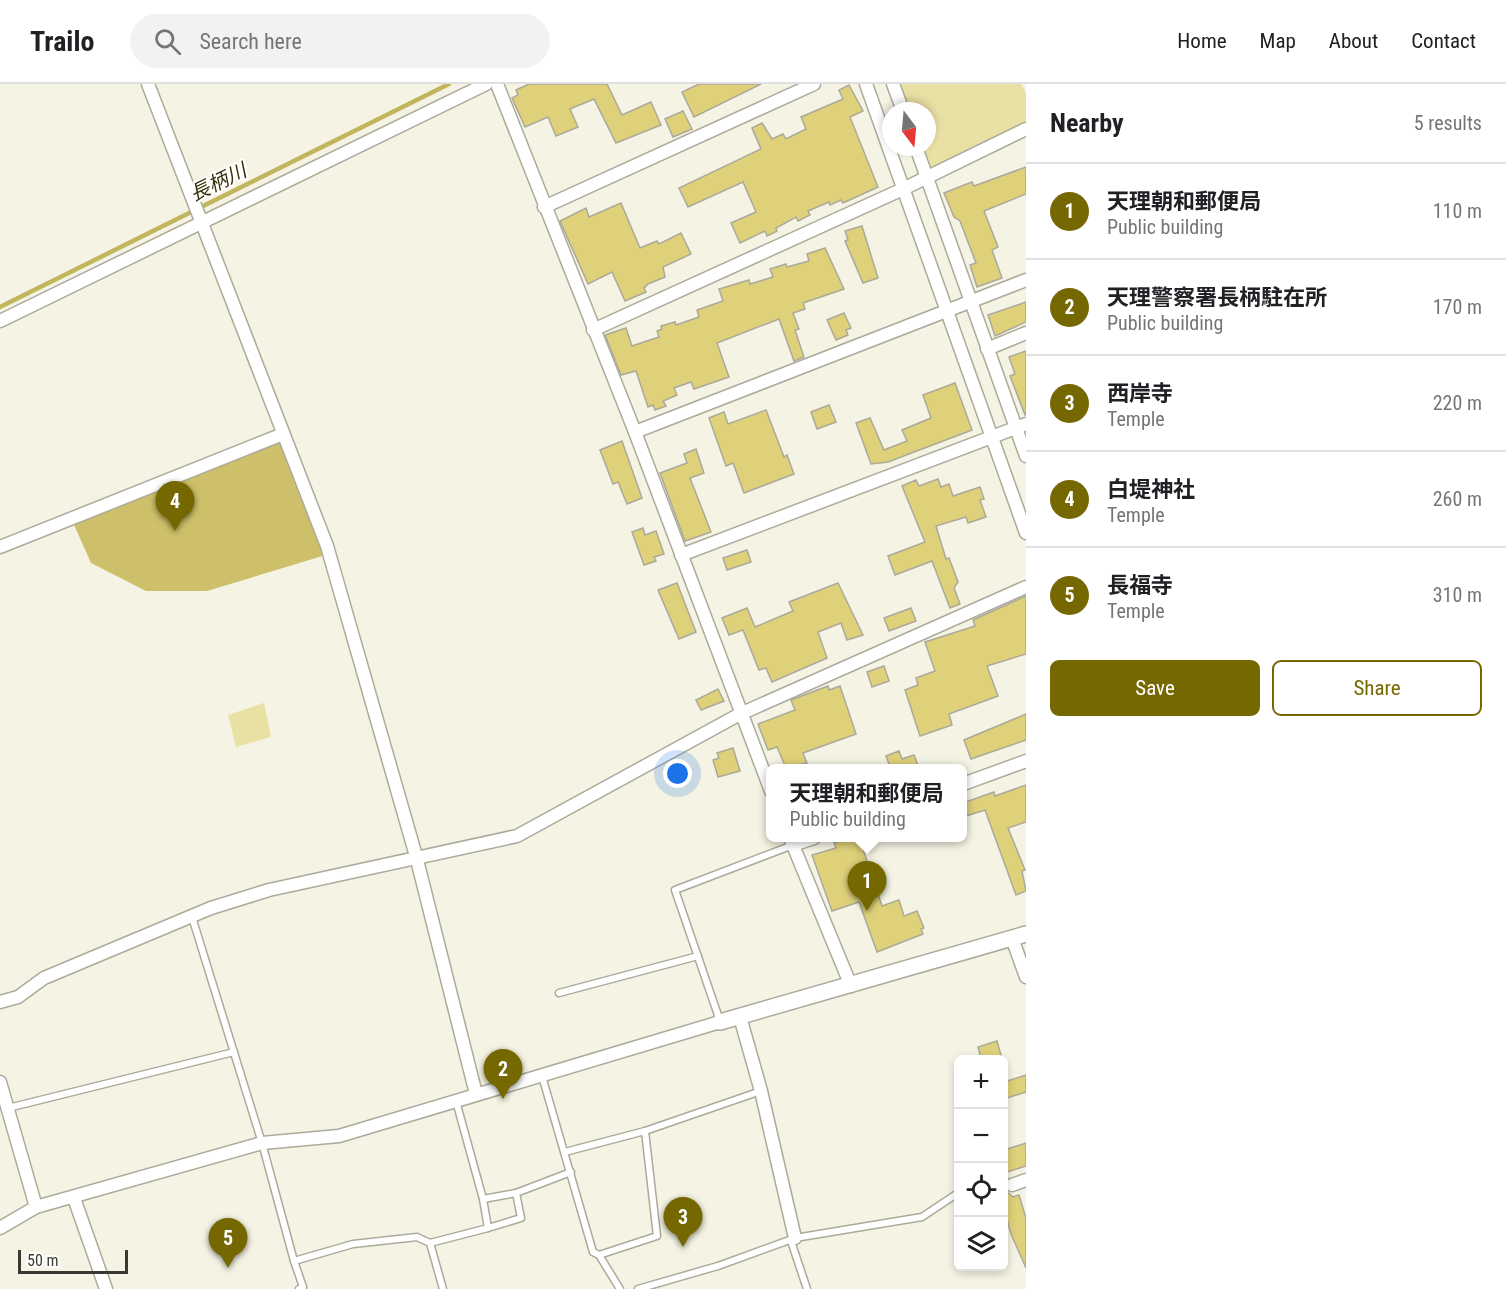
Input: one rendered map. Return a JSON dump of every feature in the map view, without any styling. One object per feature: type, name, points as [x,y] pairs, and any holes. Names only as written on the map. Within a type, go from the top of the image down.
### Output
[{"type":"street","points":[[148,84],[327,546],[416,856],[476,1094]]},
{"type":"street","points":[[0,321],[486,84]]},
{"type":"street","points":[[497,84],[634,432],[766,779]]},
{"type":"street","points":[[544,207],[813,84]]},
{"type":"street","points":[[866,84],[1026,533]]},
{"type":"street","points":[[893,84],[900,102]]},
{"type":"street","points":[[593,330],[927,178],[1026,129]]},
{"type":"street","points":[[919,156],[987,349],[1021,426],[1026,456]]},
{"type":"street","points":[[634,432],[1026,280]]},
{"type":"street","points":[[987,349],[1026,333]]},
{"type":"street","points":[[681,555],[1021,426]]},
{"type":"street","points":[[0,547],[283,434]]},
{"type":"street","points":[[0,1002],[18,997],[44,978],[211,908],[269,890],[416,856],[517,836],[740,714],[1026,587]]},
{"type":"street","points":[[967,783],[1026,761]]},
{"type":"street","points":[[791,842],[851,986]]},
{"type":"street","points":[[0,1228],[36,1208],[262,1143],[339,1136],[720,1022],[1019,936],[1026,977]]},
{"type":"street","points":[[740,1017],[761,1091],[793,1240]]},
{"type":"street","points":[[0,1082],[36,1208]]},
{"type":"street","points":[[1008,1185],[1026,1180]]},
{"type":"street","points":[[74,1198],[106,1289]]},
{"type":"lane","points":[[720,1022],[675,890],[789,842]]},
{"type":"lane","points":[[192,917],[262,1143],[303,1287],[299,1289]]},
{"type":"lane","points":[[559,993],[698,956]]},
{"type":"lane","points":[[7,1109],[234,1052]]},
{"type":"lane","points":[[542,1076],[593,1252],[599,1255],[620,1289]]},
{"type":"lane","points":[[565,1152],[645,1131],[761,1091]]},
{"type":"lane","points":[[456,1100],[483,1199],[488,1228]]},
{"type":"lane","points":[[599,1255],[657,1236],[645,1131]]},
{"type":"lane","points":[[483,1199],[516,1193],[571,1172]]},
{"type":"lane","points":[[294,1261],[353,1244],[417,1238],[430,1243],[521,1218],[516,1193]]},
{"type":"lane","points":[[638,1289],[793,1240],[922,1217],[954,1196]]},
{"type":"lane","points":[[793,1240],[807,1289]]},
{"type":"lane","points":[[430,1243],[443,1289]]},
{"type":"shaded area","points":[[900,84],[1021,84],[1026,93],[1026,124],[930,168],[926,156],[936,156],[936,102],[907,102]]},
{"type":"shaded area","points":[[283,434],[329,554],[207,591],[146,591],[91,563],[71,518]]},
{"type":"shaded area","points":[[264,703],[271,737],[236,747],[228,715]]},
{"type":"building","points":[[529,84],[607,84],[622,115],[651,102],[661,125],[616,143],[594,99],[570,109],[578,127],[556,136],[548,117],[525,127],[512,98],[518,95],[516,90]]},
{"type":"building","points":[[699,84],[761,84],[694,117],[682,92]]},
{"type":"building","points":[[849,85],[863,111],[850,117],[878,187],[843,203],[841,200],[830,205],[829,202],[808,211],[810,215],[798,221],[796,217],[767,236],[765,231],[740,243],[731,223],[756,212],[743,182],[688,207],[679,188],[761,149],[752,128],[762,123],[772,139],[783,134],[786,139],[806,129],[801,117],[843,99],[839,90]]},
{"type":"building","points":[[683,111],[692,129],[673,137],[665,119]]},
{"type":"building","points":[[1026,167],[1026,194],[984,211],[998,247],[992,250],[1002,278],[977,287],[970,265],[976,263],[960,221],[954,217],[944,193],[972,182],[974,186]]},
{"type":"building","points":[[621,203],[640,248],[657,241],[659,244],[681,233],[691,254],[663,267],[665,277],[648,284],[644,288],[646,292],[625,301],[612,272],[588,284],[560,221],[586,208],[589,217]]},
{"type":"building","points":[[862,226],[878,278],[863,283],[845,241],[848,240],[845,231]]},
{"type":"building","points":[[825,248],[844,289],[803,303],[805,309],[793,313],[799,329],[795,330],[804,357],[794,361],[779,319],[717,343],[729,377],[694,389],[691,382],[674,388],[677,395],[663,401],[666,406],[655,410],[653,405],[648,407],[636,371],[621,375],[605,335],[626,328],[632,346],[659,337],[657,331],[662,329],[661,326],[675,322],[676,325],[699,317],[697,310],[723,301],[719,289],[749,280],[750,284],[773,277],[770,269],[809,261],[807,254]]},
{"type":"building","points":[[1026,302],[1026,322],[995,336],[988,315]]},
{"type":"building","points":[[844,313],[851,328],[846,330],[848,335],[836,340],[827,320]]},
{"type":"building","points":[[1026,351],[1025,415],[1010,376],[1015,374],[1009,357]]},
{"type":"building","points":[[955,383],[972,430],[888,462],[871,464],[856,423],[870,418],[884,450],[907,441],[902,430],[931,418],[923,395]]},
{"type":"building","points":[[829,405],[836,422],[817,429],[811,412]]},
{"type":"building","points":[[766,410],[784,457],[787,455],[794,474],[744,493],[733,463],[726,466],[709,418],[724,412],[728,424]]},
{"type":"building","points":[[622,441],[642,498],[627,504],[618,482],[613,484],[600,450]]},
{"type":"building","points":[[696,449],[704,473],[690,478],[711,532],[685,541],[660,473],[687,463],[684,454]]},
{"type":"building","points":[[938,479],[941,487],[949,484],[953,496],[980,487],[984,499],[980,500],[986,517],[968,523],[966,517],[936,526],[946,559],[949,558],[958,582],[954,588],[960,604],[950,608],[932,561],[895,575],[888,556],[925,542],[902,486],[916,480],[919,486]]},
{"type":"building","points":[[643,528],[645,535],[656,531],[664,554],[654,557],[656,561],[644,565],[632,532]]},
{"type":"building","points":[[747,550],[751,562],[727,570],[723,558]]},
{"type":"building","points":[[677,583],[696,632],[679,639],[658,590]]},
{"type":"building","points":[[838,583],[863,635],[847,640],[841,623],[818,632],[827,658],[772,682],[766,668],[759,670],[743,630],[729,635],[722,618],[747,608],[755,627],[793,611],[789,602]]},
{"type":"building","points":[[1026,596],[1026,654],[987,666],[998,696],[949,714],[952,725],[920,736],[905,690],[918,685],[916,678],[935,671],[925,642],[975,626],[973,620]]},
{"type":"building","points":[[911,608],[916,621],[889,631],[884,618]]},
{"type":"building","points":[[884,666],[889,681],[872,687],[867,672]]},
{"type":"building","points":[[828,686],[829,690],[840,686],[856,734],[803,753],[807,763],[784,764],[777,747],[768,750],[758,724],[795,710],[791,700]]},
{"type":"building","points":[[718,689],[724,701],[701,710],[696,700]]},
{"type":"building","points":[[1026,714],[1026,740],[971,759],[964,740]]},
{"type":"building","points":[[733,748],[740,771],[718,777],[713,760],[719,758],[717,753]]},
{"type":"building","points":[[899,751],[902,759],[914,755],[917,764],[889,764],[886,756]]},
{"type":"building","points":[[1026,785],[1026,822],[1008,828],[1025,870],[1022,871],[1026,891],[1016,895],[985,810],[967,816],[967,802],[994,792],[995,796]]},
{"type":"building","points":[[861,842],[882,906],[899,900],[904,916],[917,911],[924,928],[921,929],[923,934],[877,952],[859,902],[832,911],[812,855],[836,848],[834,843]]},
{"type":"building","points":[[997,1041],[1001,1055],[980,1055],[978,1047]]},
{"type":"building","points":[[1026,1075],[1026,1092],[1008,1098],[1008,1081]]},
{"type":"building","points":[[1026,1143],[1026,1166],[1008,1172],[1008,1149]]},
{"type":"building","points":[[1008,1193],[1013,1197],[1019,1195],[1026,1218],[1026,1268],[1008,1223]]},
{"type":"waterway","name":"長柄川","points":[[0,307],[449,84]]},
{"type":"place","name":"白堤神社","points":[[175,531]]},
{"type":"place","name":"天理朝和郵便局","points":[[867,911]]},
{"type":"place","name":"天理警察署長柄駐在所","points":[[503,1099]]},
{"type":"place","name":"西岸寺","points":[[683,1247]]},
{"type":"place","name":"長福寺","points":[[228,1268]]}]
